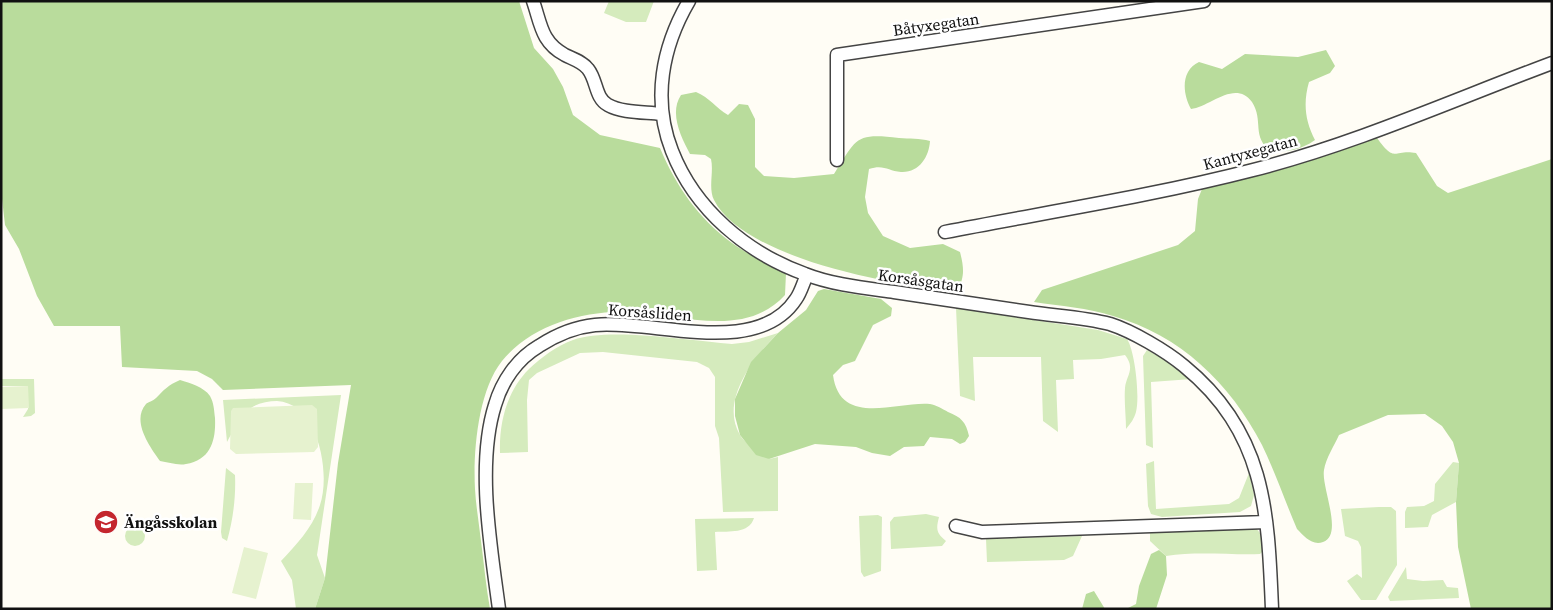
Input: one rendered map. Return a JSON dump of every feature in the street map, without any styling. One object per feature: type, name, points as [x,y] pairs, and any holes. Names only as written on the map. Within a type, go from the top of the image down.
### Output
[{"type":"street","points":[[533,1],[538,22],[546,40],[587,68],[602,100],[609,106],[661,114]]},
{"type":"street","name":"Korsåsgatan","points":[[689,1],[672,32],[664,62],[660,94],[661,114],[668,141],[677,164],[693,192],[712,215],[741,240],[778,263],[807,275],[864,288],[1110,324],[1151,345],[1186,367],[1210,391],[1235,422],[1256,466],[1270,546],[1272,609]]},
{"type":"street","name":"Båtyxegatan","points":[[837,160],[837,55],[1204,1]]},
{"type":"street","name":"Kantyxegatan","points":[[945,232],[1174,188],[1253,170],[1318,150],[1552,64]]},
{"type":"street","name":"Korsåsliden","points":[[499,609],[488,507],[490,429],[495,405],[504,384],[517,364],[532,350],[554,336],[594,325],[614,324],[725,333],[758,328],[785,312],[796,300],[807,275]]},
{"type":"street","points":[[956,526],[982,532],[1266,522]]},
{"type":"green space","points":[[1,1],[519,1],[534,48],[553,69],[563,87],[573,115],[600,135],[660,148],[681,188],[698,212],[709,223],[738,247],[786,273],[785,295],[768,309],[749,317],[728,321],[685,319],[641,313],[604,313],[587,315],[555,324],[526,339],[502,361],[487,388],[476,440],[475,495],[490,609],[315,609],[325,578],[338,463],[351,385],[223,390],[212,379],[197,371],[122,367],[120,326],[54,326],[37,296],[19,249],[5,225],[1,190]]},
{"type":"green space","points":[[609,1],[654,1],[646,22],[626,22],[604,13]]},
{"type":"green space","points":[[1326,50],[1335,66],[1330,73],[1309,82],[1306,97],[1307,119],[1315,140],[1299,148],[1271,152],[1261,140],[1257,116],[1252,102],[1238,93],[1222,96],[1191,109],[1188,103],[1185,89],[1186,76],[1189,70],[1199,62],[1222,69],[1245,54],[1298,57]]},
{"type":"green space","points":[[696,92],[728,115],[739,104],[748,105],[755,119],[755,167],[764,176],[794,178],[834,174],[853,145],[865,138],[874,136],[930,141],[928,153],[922,163],[913,170],[901,172],[882,167],[869,169],[865,197],[868,213],[883,236],[910,248],[943,244],[960,252],[963,272],[957,291],[898,283],[824,266],[788,253],[756,238],[731,221],[712,195],[711,159],[705,155],[690,154],[678,125],[676,109],[681,95]]},
{"type":"green space","points":[[1377,138],[1392,153],[1416,153],[1437,186],[1448,193],[1552,159],[1552,609],[1471,609],[1458,547],[1456,502],[1459,463],[1453,442],[1442,426],[1425,414],[1388,415],[1339,435],[1324,470],[1332,530],[1329,538],[1323,542],[1315,543],[1308,540],[1297,529],[1267,455],[1249,422],[1235,401],[1201,364],[1160,335],[1137,324],[1094,311],[1034,302],[1042,290],[1178,245],[1195,231],[1198,199],[1202,189],[1289,167]]},
{"type":"green space","points":[[824,289],[881,299],[892,308],[891,316],[873,325],[855,361],[843,365],[833,375],[838,391],[846,401],[858,407],[872,408],[917,404],[935,405],[962,421],[969,436],[965,442],[960,444],[952,439],[930,437],[924,446],[904,447],[890,456],[872,453],[856,447],[815,444],[769,459],[756,455],[740,435],[735,416],[735,399],[751,362],[778,333],[806,310],[818,291]]},
{"type":"green space","points":[[956,308],[1098,330],[1127,339],[1132,353],[1137,385],[1137,405],[1132,421],[1126,429],[1125,388],[1130,372],[1130,364],[1125,355],[1101,359],[1073,360],[1074,379],[1056,380],[1058,432],[1043,421],[1041,357],[973,357],[975,401],[960,396]]},
{"type":"green space","points":[[778,333],[750,366],[737,393],[734,408],[735,422],[742,438],[769,459],[778,457],[778,511],[723,512],[719,438],[715,426],[715,377],[709,368],[697,362],[603,352],[580,353],[537,373],[529,380],[527,400],[528,452],[500,453],[503,419],[515,387],[529,369],[550,352],[567,342],[588,336],[628,335],[732,344],[749,342]]},
{"type":"green space","points":[[1147,350],[1173,364],[1192,379],[1151,382],[1153,448],[1146,445],[1143,356]]},
{"type":"green space","points":[[1,379],[34,379],[35,413],[31,416],[23,417],[28,409],[28,386],[1,386]]},
{"type":"green space","points":[[180,380],[204,390],[210,396],[215,418],[213,441],[206,453],[194,462],[176,464],[160,461],[147,441],[140,418],[146,404]]},
{"type":"green space","points":[[28,386],[29,408],[1,409],[1,387]]},
{"type":"green space","points":[[341,395],[317,555],[325,578],[315,609],[296,609],[292,580],[281,561],[309,528],[320,505],[324,476],[318,442],[312,426],[303,414],[291,405],[277,401],[261,403],[248,410],[227,442],[223,400]]},
{"type":"green space","points":[[312,405],[317,409],[318,447],[314,452],[236,454],[230,449],[231,411],[233,408]]},
{"type":"green space","points":[[1154,461],[1156,509],[1229,504],[1239,498],[1249,473],[1254,495],[1251,506],[1240,512],[1162,517],[1151,514],[1148,506],[1146,464]]},
{"type":"green space","points":[[1453,462],[1459,463],[1456,502],[1432,515],[1428,527],[1405,528],[1405,512],[1407,507],[1424,506],[1434,501],[1435,484]]},
{"type":"green space","points":[[226,468],[235,475],[234,508],[227,541],[222,538],[221,532]]},
{"type":"green space","points":[[295,483],[313,483],[311,520],[293,519]]},
{"type":"green space","points":[[1391,507],[1396,511],[1397,565],[1376,600],[1361,600],[1347,581],[1357,574],[1362,578],[1361,547],[1358,541],[1345,536],[1341,509]]},
{"type":"green space","points":[[926,514],[939,517],[938,530],[940,536],[946,541],[942,546],[891,549],[890,522],[894,517]]},
{"type":"green space","points":[[878,515],[882,517],[881,571],[864,577],[861,572],[859,516]]},
{"type":"green space","points":[[754,518],[748,527],[738,531],[715,532],[717,570],[697,571],[695,519]]},
{"type":"green space","points":[[135,526],[142,529],[145,536],[142,543],[135,546],[128,543],[125,536],[128,529]]},
{"type":"green space","points":[[1256,528],[1263,537],[1265,549],[1260,554],[1201,553],[1166,556],[1150,541],[1150,532]]},
{"type":"green space","points":[[1082,536],[1073,556],[1064,560],[987,562],[986,539]]},
{"type":"green space","points":[[244,547],[268,553],[256,599],[232,593]]},
{"type":"green space","points":[[1159,550],[1166,556],[1167,575],[1156,609],[1126,609],[1136,604],[1139,586],[1151,554]]},
{"type":"green space","points":[[1406,567],[1407,579],[1423,581],[1443,580],[1447,587],[1458,588],[1459,598],[1390,601],[1388,597]]},
{"type":"green space","points":[[1094,591],[1105,609],[1082,609],[1086,594]]},
{"type":"place","name":"Ängåsskolan","points":[[106,522]]}]
